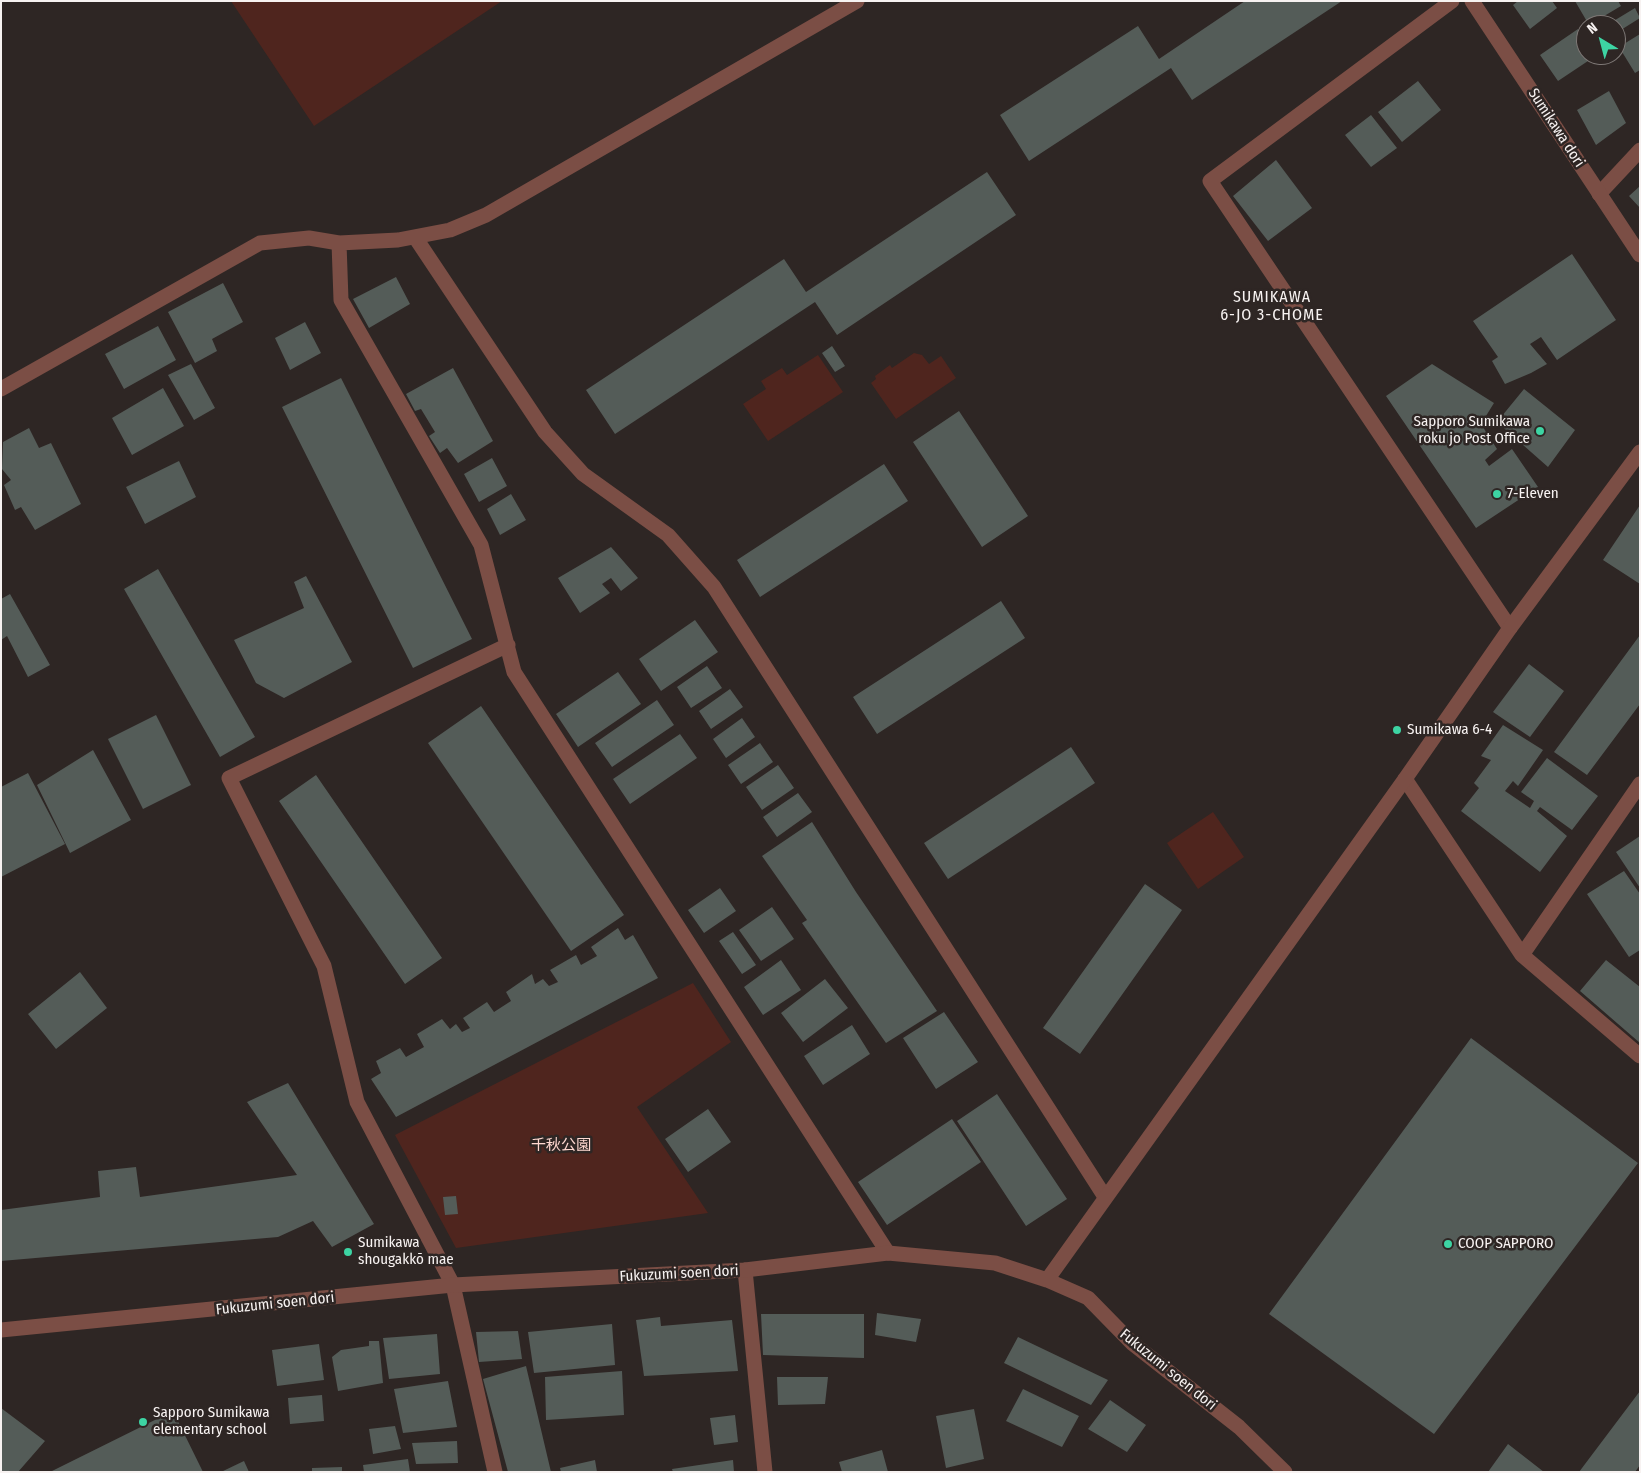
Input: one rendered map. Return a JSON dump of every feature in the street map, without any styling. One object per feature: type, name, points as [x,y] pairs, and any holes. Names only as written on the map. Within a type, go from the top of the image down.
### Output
[{"type":"street","points":[[1,390],[260,243],[309,238],[339,243],[398,240],[450,230],[486,215],[857,1]]},
{"type":"street","points":[[1452,1],[1210,181],[1510,628]]},
{"type":"street","name":"Sumikawa dori","points":[[1472,1],[1640,255]]},
{"type":"street","points":[[1599,194],[1640,150]]},
{"type":"street","points":[[414,237],[545,432],[583,474],[668,535],[714,587],[1105,1197]]},
{"type":"street","points":[[339,243],[341,300],[481,545],[514,672],[888,1253]]},
{"type":"street","points":[[1047,1280],[1405,779],[1510,628],[1640,452]]},
{"type":"street","points":[[495,1472],[453,1285],[358,1102],[324,966],[229,778],[508,645]]},
{"type":"street","points":[[1405,779],[1522,955],[1640,1056]]},
{"type":"street","points":[[1522,955],[1640,784]]},
{"type":"street","name":"Fukuzumi soen dori","points":[[1,1330],[453,1285],[745,1270],[888,1253],[995,1263],[1047,1280],[1088,1298],[1132,1343],[1239,1427],[1284,1472]]},
{"type":"street","points":[[745,1270],[764,1472]]},
{"type":"green space","points":[[231,1],[502,1],[314,126]]},
{"type":"green space","points":[[914,353],[922,355],[929,364],[941,356],[956,378],[896,419],[871,383],[876,379],[875,376],[890,365],[892,368]]},
{"type":"green space","points":[[818,355],[843,392],[768,441],[743,404],[766,389],[761,381],[782,368],[787,375]]},
{"type":"green space","points":[[1213,812],[1244,857],[1198,889],[1167,843]]},
{"type":"green space","name":"千秋公園","points":[[693,983],[731,1042],[637,1107],[708,1213],[456,1248],[395,1135]]},
{"type":"building","points":[[1245,1],[1342,1],[1192,100],[1171,68],[1029,161],[1000,115],[1138,26],[1159,59]]},
{"type":"building","points":[[1518,1],[1552,1],[1557,8],[1530,29],[1513,5]]},
{"type":"building","points":[[1575,1],[1618,1],[1621,6],[1606,15],[1583,15]]},
{"type":"building","points":[[1635,8],[1640,18],[1626,27],[1626,15],[1623,15]]},
{"type":"building","points":[[1576,30],[1576,65],[1582,65],[1558,81],[1540,55]]},
{"type":"building","points":[[1640,34],[1640,70],[1635,73],[1626,58],[1626,43]]},
{"type":"building","points":[[1418,81],[1441,110],[1402,142],[1378,112]]},
{"type":"building","points":[[1609,91],[1626,123],[1596,145],[1577,110]]},
{"type":"building","points":[[1371,115],[1397,148],[1371,167],[1345,135]]},
{"type":"building","points":[[1276,160],[1312,208],[1268,241],[1233,196]]},
{"type":"building","points":[[987,172],[1016,215],[837,335],[815,302],[615,434],[586,390],[784,259],[806,292]]},
{"type":"building","points":[[1640,186],[1640,208],[1629,196]]},
{"type":"building","points":[[1572,254],[1616,320],[1557,360],[1541,337],[1530,344],[1547,364],[1505,384],[1492,361],[1498,357],[1473,321]]},
{"type":"building","points":[[396,277],[410,304],[369,328],[353,299]]},
{"type":"building","points":[[223,283],[243,322],[212,339],[217,351],[195,363],[168,312]]},
{"type":"building","points":[[305,322],[321,353],[290,370],[275,338]]},
{"type":"building","points":[[158,326],[176,360],[124,389],[105,354]]},
{"type":"building","points":[[832,346],[845,366],[835,372],[822,353]]},
{"type":"building","points":[[191,364],[215,408],[194,420],[168,375]]},
{"type":"building","points":[[1432,364],[1494,403],[1481,424],[1497,449],[1485,460],[1489,466],[1512,449],[1538,487],[1476,528],[1386,396]]},
{"type":"building","points":[[453,368],[493,441],[458,463],[447,448],[440,453],[429,436],[435,432],[421,409],[415,411],[406,394]]},
{"type":"building","points":[[341,378],[472,639],[413,668],[282,407]]},
{"type":"building","points":[[163,388],[184,426],[132,455],[112,418]]},
{"type":"building","points":[[1524,389],[1575,430],[1548,467],[1497,422]]},
{"type":"building","points":[[959,411],[1028,516],[982,547],[913,442]]},
{"type":"building","points":[[29,428],[39,448],[51,443],[81,504],[35,530],[21,507],[15,510],[4,485],[11,480],[2,469],[3,442]]},
{"type":"building","points":[[492,458],[507,486],[479,502],[464,474]]},
{"type":"building","points":[[179,461],[196,497],[145,524],[126,487]]},
{"type":"building","points":[[884,464],[908,501],[760,597],[737,560]]},
{"type":"building","points":[[511,494],[526,520],[500,535],[487,509]]},
{"type":"building","points":[[1640,505],[1640,584],[1603,560]]},
{"type":"building","points":[[611,547],[638,578],[621,591],[611,578],[602,584],[610,593],[580,613],[558,578]]},
{"type":"building","points":[[158,569],[255,737],[220,757],[124,589]]},
{"type":"building","points":[[306,576],[352,662],[284,698],[256,683],[234,640],[304,608],[294,582]]},
{"type":"building","points":[[10,594],[50,665],[28,677],[7,636],[1,640],[1,599]]},
{"type":"building","points":[[1001,601],[1025,638],[877,734],[853,697]]},
{"type":"building","points":[[695,620],[718,652],[661,691],[639,659]]},
{"type":"building","points":[[1640,635],[1640,704],[1587,775],[1554,752]]},
{"type":"building","points":[[1529,664],[1564,691],[1530,737],[1493,712]]},
{"type":"building","points":[[707,666],[722,688],[691,708],[677,687]]},
{"type":"building","points":[[618,672],[641,704],[578,747],[556,714]]},
{"type":"building","points":[[730,689],[743,707],[711,729],[699,711]]},
{"type":"building","points":[[657,700],[674,725],[612,767],[595,743]]},
{"type":"building","points":[[481,706],[624,915],[571,951],[428,743]]},
{"type":"building","points":[[156,715],[191,785],[143,809],[108,739]]},
{"type":"building","points":[[742,718],[755,737],[726,758],[713,739]]},
{"type":"building","points":[[1503,725],[1543,750],[1518,786],[1513,781],[1505,791],[1530,808],[1534,801],[1521,792],[1547,758],[1598,796],[1572,830],[1540,807],[1537,811],[1567,836],[1540,872],[1461,811],[1479,788],[1474,783],[1491,760],[1481,756]]},
{"type":"building","points":[[680,734],[697,758],[630,804],[613,779]]},
{"type":"building","points":[[760,743],[773,762],[741,784],[728,765]]},
{"type":"building","points":[[1071,747],[1095,783],[948,879],[924,843]]},
{"type":"building","points":[[93,750],[131,820],[70,853],[37,785]]},
{"type":"building","points":[[778,765],[794,788],[762,810],[746,787]]},
{"type":"building","points":[[28,773],[65,844],[1,877],[1,787]]},
{"type":"building","points":[[316,775],[442,958],[405,984],[279,801]]},
{"type":"building","points":[[798,793],[812,812],[777,837],[763,817]]},
{"type":"building","points":[[812,822],[856,892],[937,1011],[886,1043],[802,923],[807,920],[762,856]]},
{"type":"building","points":[[1640,836],[1640,888],[1616,852]]},
{"type":"building","points":[[1624,871],[1640,894],[1640,950],[1629,957],[1587,894]]},
{"type":"building","points":[[1145,884],[1182,910],[1080,1054],[1043,1028]]},
{"type":"building","points":[[720,888],[736,911],[704,933],[688,910]]},
{"type":"building","points":[[772,907],[794,939],[761,961],[739,930]]},
{"type":"building","points":[[618,928],[625,940],[633,935],[658,978],[396,1117],[371,1079],[381,1073],[376,1061],[400,1048],[406,1057],[424,1047],[417,1034],[442,1019],[450,1029],[456,1024],[462,1032],[470,1028],[463,1018],[487,1002],[494,1012],[511,1001],[506,992],[532,974],[535,984],[543,979],[549,986],[558,982],[550,970],[576,955],[581,965],[597,956],[591,947]]},
{"type":"building","points":[[733,932],[756,965],[742,974],[719,941]]},
{"type":"building","points":[[781,960],[801,990],[763,1015],[744,987]]},
{"type":"building","points":[[1606,960],[1640,987],[1640,1043],[1580,991]]},
{"type":"building","points":[[80,972],[107,1008],[56,1049],[28,1014]]},
{"type":"building","points":[[825,979],[848,1008],[803,1042],[781,1013]]},
{"type":"building","points":[[944,1012],[978,1062],[936,1089],[903,1038]]},
{"type":"building","points":[[852,1025],[870,1054],[823,1085],[804,1056]]},
{"type":"building","points":[[1471,1038],[1638,1163],[1434,1434],[1269,1314]]},
{"type":"building","points":[[288,1083],[374,1224],[332,1247],[313,1221],[278,1237],[1,1261],[1,1210],[100,1197],[98,1171],[136,1167],[140,1197],[297,1175],[247,1102]]},
{"type":"building","points":[[997,1094],[1067,1199],[1026,1226],[957,1121]]},
{"type":"building","points":[[708,1109],[731,1142],[688,1172],[665,1139]]},
{"type":"building","points":[[952,1119],[981,1162],[887,1225],[858,1182]]},
{"type":"building","points":[[456,1196],[458,1214],[445,1215],[443,1197]]},
{"type":"building","points":[[877,1313],[921,1319],[916,1342],[875,1335]]},
{"type":"building","points":[[761,1314],[864,1314],[864,1358],[763,1355]]},
{"type":"building","points":[[660,1317],[661,1326],[732,1320],[738,1371],[644,1376],[636,1320]]},
{"type":"building","points":[[612,1324],[615,1365],[534,1373],[528,1332]]},
{"type":"building","points":[[518,1331],[522,1359],[479,1362],[476,1332]]},
{"type":"building","points":[[437,1334],[440,1374],[389,1379],[383,1338]]},
{"type":"building","points":[[1018,1337],[1108,1380],[1091,1405],[1004,1363]]},
{"type":"building","points":[[369,1341],[379,1341],[383,1383],[338,1391],[332,1357],[341,1350],[369,1346]]},
{"type":"building","points":[[319,1344],[324,1380],[277,1386],[272,1350]]},
{"type":"building","points":[[526,1366],[551,1472],[508,1472],[483,1379]]},
{"type":"building","points":[[622,1371],[624,1415],[546,1420],[545,1377]]},
{"type":"building","points":[[777,1377],[828,1377],[825,1404],[778,1405]]},
{"type":"building","points":[[448,1381],[457,1427],[403,1433],[394,1389]]},
{"type":"building","points":[[1023,1389],[1079,1416],[1062,1447],[1006,1421]]},
{"type":"building","points":[[1640,1391],[1640,1465],[1635,1472],[1579,1472]]},
{"type":"building","points":[[322,1395],[324,1421],[290,1424],[288,1398]]},
{"type":"building","points":[[1110,1400],[1146,1425],[1127,1452],[1088,1429]]},
{"type":"building","points":[[1,1408],[45,1441],[18,1472],[1,1472]]},
{"type":"building","points":[[974,1409],[984,1459],[946,1468],[936,1416]]},
{"type":"building","points":[[173,1411],[203,1472],[50,1472]]},
{"type":"building","points":[[735,1415],[738,1442],[714,1445],[710,1418]]},
{"type":"building","points":[[395,1426],[401,1449],[373,1454],[369,1429]]},
{"type":"building","points":[[457,1441],[458,1463],[416,1464],[412,1443]]},
{"type":"building","points":[[1508,1444],[1544,1472],[1488,1472]]},
{"type":"building","points":[[882,1450],[888,1472],[842,1472],[839,1462]]},
{"type":"building","points":[[408,1459],[410,1472],[364,1472],[363,1465]]},
{"type":"building","points":[[595,1460],[597,1472],[561,1472],[560,1468]]},
{"type":"building","points":[[733,1460],[734,1472],[673,1472],[672,1469]]},
{"type":"building","points":[[244,1461],[249,1472],[221,1472]]},
{"type":"building","points":[[342,1467],[342,1472],[312,1472],[312,1468]]},
{"type":"place","name":"Sapporo Sumikawa roku jo Post Office","points":[[1540,431]]},
{"type":"place","name":"7-Eleven","points":[[1497,494]]},
{"type":"place","name":"Sumikawa 6-4","points":[[1397,730]]},
{"type":"place","name":"COOP SAPPORO","points":[[1448,1244]]},
{"type":"place","name":"Sumikawa shougakkō mae","points":[[348,1252]]},
{"type":"place","name":"Sapporo Sumikawa elementary school","points":[[143,1422]]},
{"type":"district","name":"SUMIKAWA 6-JO 3-CHOME","points":[[1272,307]]}]
